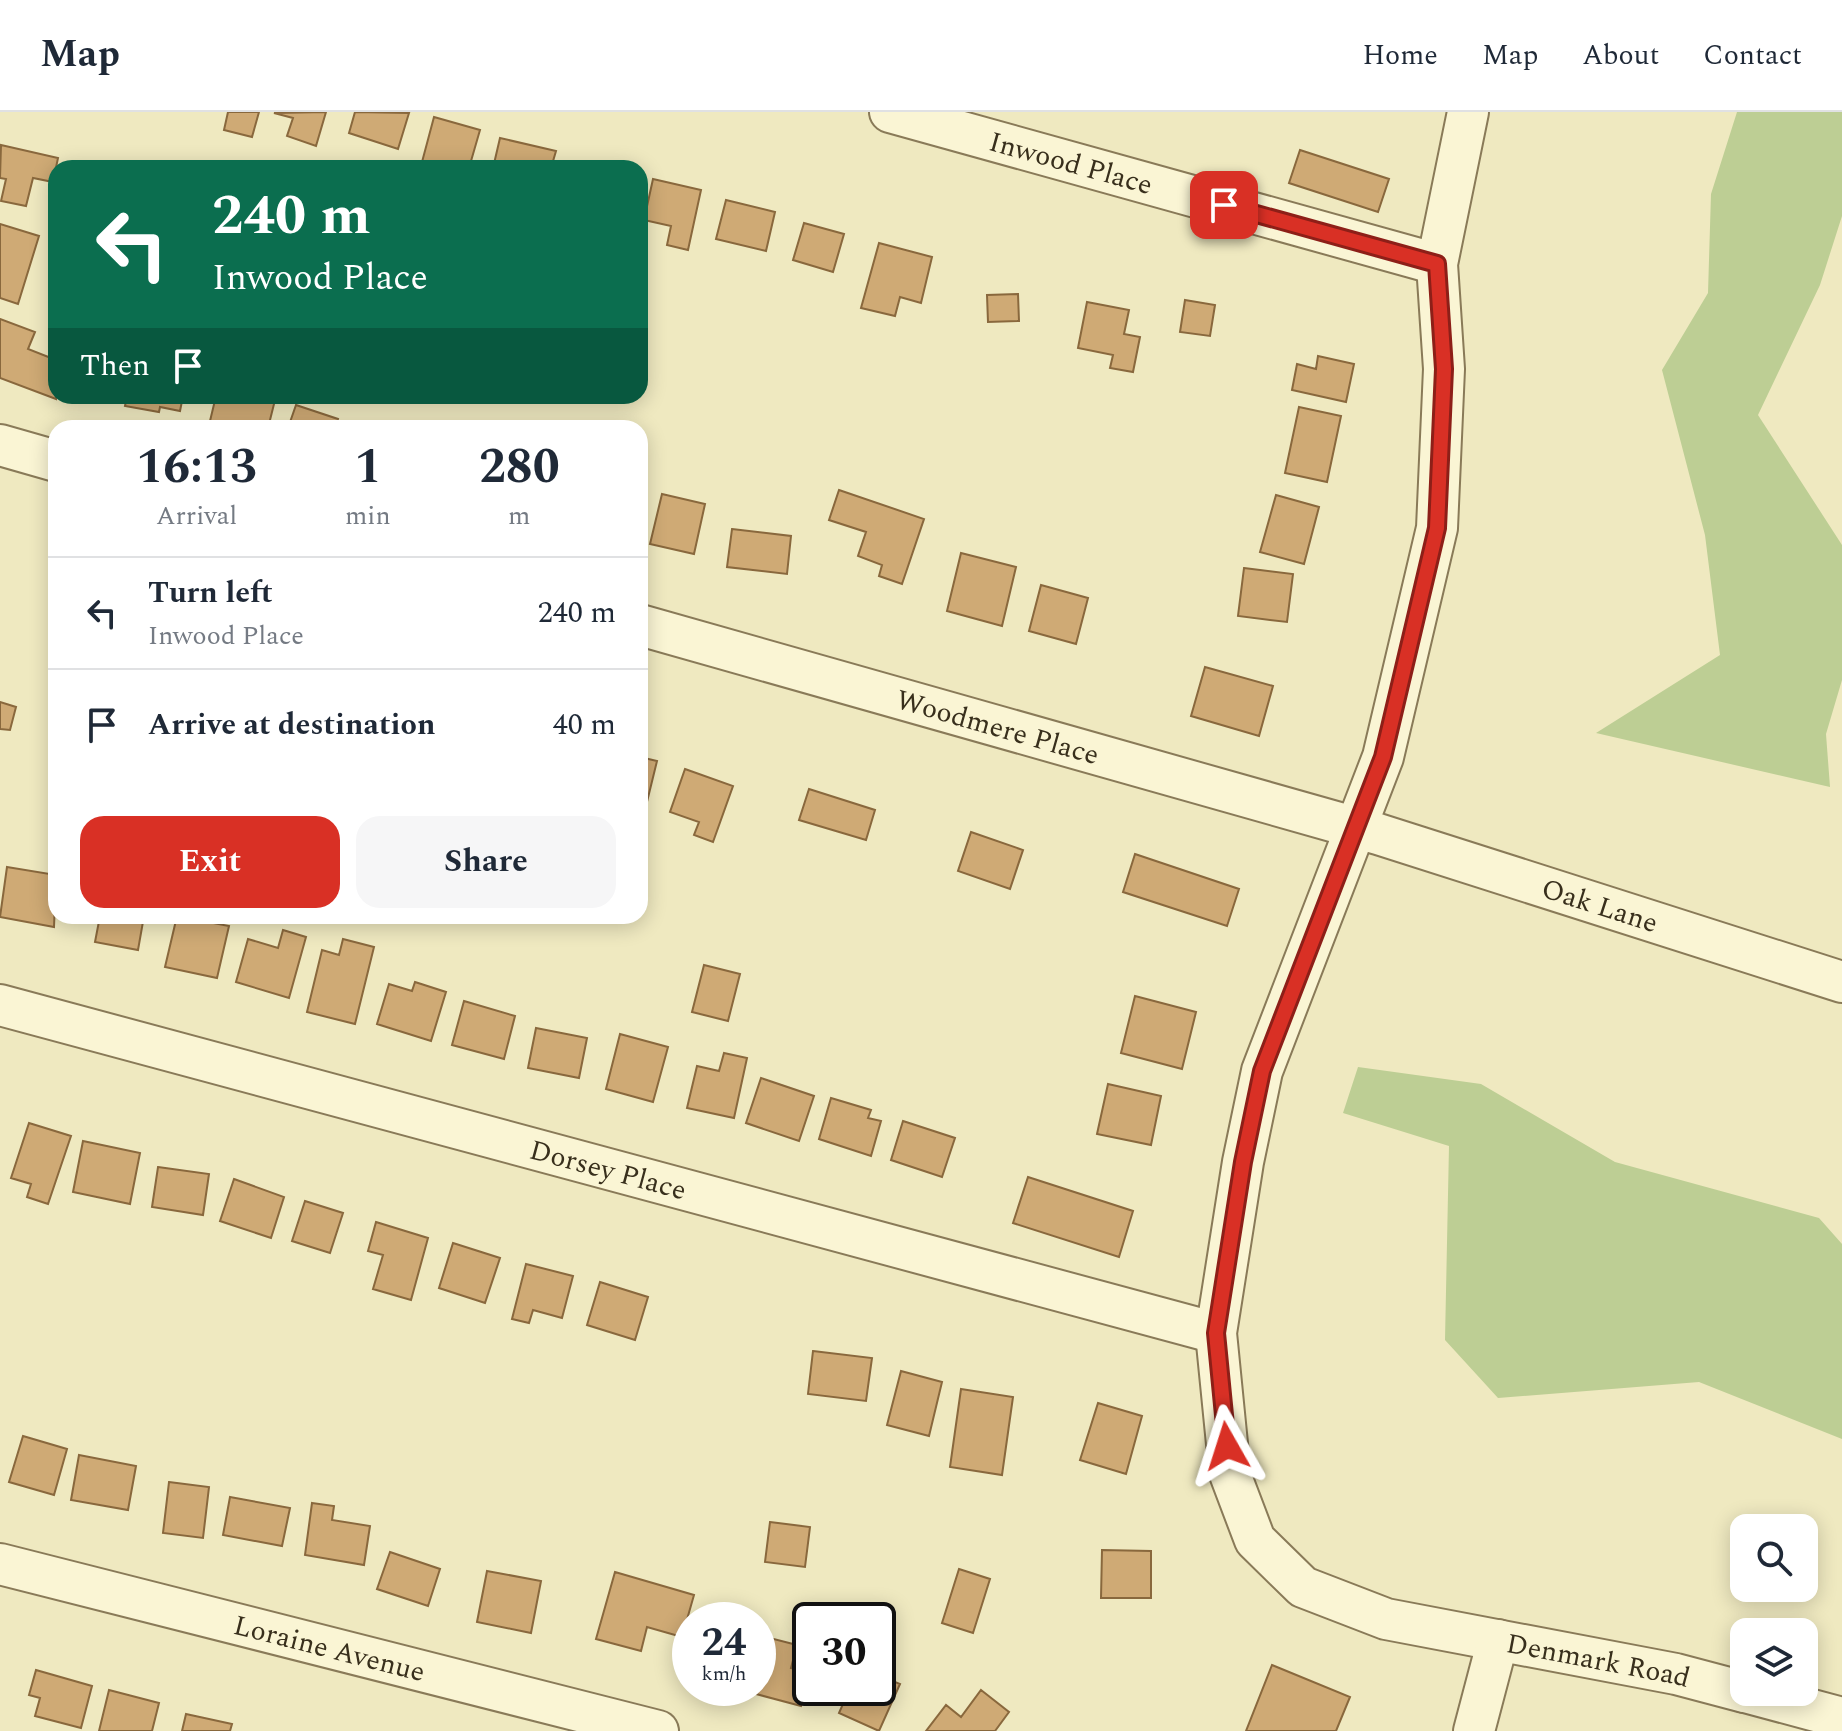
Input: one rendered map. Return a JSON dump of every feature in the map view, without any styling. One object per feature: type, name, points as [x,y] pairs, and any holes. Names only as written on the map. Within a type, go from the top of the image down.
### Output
[{"type":"street","name":"Inwood Place","points":[[890,112],[1437,264]]},
{"type":"street","points":[[1468,112],[1437,264],[1444,369],[1437,528],[1383,757],[1262,1071],[1243,1162],[1216,1333],[1230,1474],[1255,1540],[1303,1587],[1386,1619],[1498,1640]]},
{"type":"street","points":[[0,445],[48,459]]},
{"type":"street","name":"Woodmere Place","points":[[648,627],[1356,827]]},
{"type":"street","name":"Oak Lane","points":[[1356,827],[1842,982]]},
{"type":"street","name":"Dorsey Place","points":[[0,1005],[1216,1333]]},
{"type":"street","name":"Loraine Avenue","points":[[0,1564],[658,1731]]},
{"type":"street","name":"Denmark Road","points":[[1474,1731],[1498,1640],[1676,1674],[1730,1688]]},
{"type":"street","name":"Denmark Road","points":[[1797,1706],[1842,1718]]},
{"type":"green space","points":[[1737,112],[1842,112],[1842,216],[1820,285],[1758,415],[1842,545],[1842,680],[1826,734],[1830,787],[1596,733],[1720,655],[1705,535],[1662,370],[1708,293],[1711,194]]},
{"type":"green space","points":[[1358,1067],[1481,1084],[1615,1162],[1819,1218],[1842,1244],[1842,1439],[1699,1382],[1498,1398],[1445,1340],[1449,1146],[1343,1113]]},
{"type":"building","points":[[228,112],[259,112],[252,137],[224,130]]},
{"type":"building","points":[[326,112],[316,146],[287,136],[293,118],[274,113]]},
{"type":"building","points":[[355,112],[409,113],[398,149],[349,133]]},
{"type":"building","points":[[434,117],[480,130],[471,160],[423,160]]},
{"type":"building","points":[[500,138],[556,151],[553,160],[495,160]]},
{"type":"building","points":[[1,145],[58,158],[48,160],[48,181],[33,178],[26,206],[1,201],[6,179],[0,178]]},
{"type":"building","points":[[1300,150],[1389,179],[1378,212],[1289,183]]},
{"type":"building","points":[[653,179],[701,190],[688,250],[667,245],[671,226],[648,221]]},
{"type":"building","points":[[726,200],[775,212],[766,251],[716,239]]},
{"type":"building","points":[[804,223],[844,234],[833,272],[793,260]]},
{"type":"building","points":[[0,224],[39,236],[18,304],[0,298]]},
{"type":"building","points":[[879,243],[932,257],[921,303],[900,297],[895,316],[861,308]]},
{"type":"building","points":[[1018,294],[1019,321],[988,322],[987,295]]},
{"type":"building","points":[[1185,300],[1215,305],[1210,336],[1180,332]]},
{"type":"building","points":[[1087,302],[1129,310],[1124,334],[1140,337],[1133,372],[1110,368],[1113,355],[1078,348]]},
{"type":"building","points":[[0,319],[35,332],[28,349],[48,357],[48,396],[0,378]]},
{"type":"building","points":[[1318,356],[1354,364],[1346,402],[1292,390],[1297,364],[1316,369]]},
{"type":"building","points":[[181,404],[180,411],[160,407],[159,412],[125,406]]},
{"type":"building","points":[[214,404],[274,404],[270,420],[210,420]]},
{"type":"building","points":[[296,405],[338,419],[338,420],[291,420]]},
{"type":"building","points":[[1299,407],[1341,416],[1327,482],[1285,473]]},
{"type":"building","points":[[839,490],[924,519],[902,584],[879,576],[882,565],[858,556],[866,532],[829,520]]},
{"type":"building","points":[[662,494],[705,504],[694,554],[650,544]]},
{"type":"building","points":[[1276,495],[1319,507],[1304,564],[1260,552]]},
{"type":"building","points":[[732,529],[791,536],[787,574],[727,567]]},
{"type":"building","points":[[961,553],[1016,567],[1002,626],[947,611]]},
{"type":"building","points":[[1244,568],[1293,574],[1287,622],[1238,616]]},
{"type":"building","points":[[1041,585],[1088,598],[1076,644],[1029,631]]},
{"type":"building","points":[[1205,667],[1273,686],[1259,736],[1191,716]]},
{"type":"building","points":[[0,702],[16,707],[10,730],[0,729]]},
{"type":"building","points":[[648,759],[657,761],[648,798]]},
{"type":"building","points":[[685,769],[733,786],[713,842],[694,835],[699,822],[670,812]]},
{"type":"building","points":[[809,789],[875,810],[866,840],[799,820]]},
{"type":"building","points":[[971,832],[1023,850],[1010,889],[958,871]]},
{"type":"building","points":[[1135,854],[1239,889],[1227,926],[1123,892]]},
{"type":"building","points":[[7,867],[48,874],[48,924],[54,924],[54,927],[0,917]]},
{"type":"building","points":[[98,924],[143,924],[138,950],[95,942]]},
{"type":"building","points":[[175,924],[229,926],[217,978],[165,967]]},
{"type":"building","points":[[283,930],[306,937],[289,998],[236,982],[248,939],[278,948]]},
{"type":"building","points":[[343,939],[374,947],[355,1024],[307,1012],[322,950],[339,955]]},
{"type":"building","points":[[704,965],[740,974],[728,1021],[692,1012]]},
{"type":"building","points":[[415,982],[446,992],[431,1041],[377,1024],[389,984],[412,991]]},
{"type":"building","points":[[1135,996],[1196,1012],[1182,1069],[1121,1053]]},
{"type":"building","points":[[464,1001],[515,1016],[504,1059],[452,1045]]},
{"type":"building","points":[[536,1028],[587,1038],[579,1078],[528,1068]]},
{"type":"building","points":[[620,1034],[668,1047],[653,1102],[606,1089]]},
{"type":"building","points":[[724,1053],[747,1058],[734,1118],[687,1108],[697,1066],[719,1071]]},
{"type":"building","points":[[761,1078],[814,1096],[799,1141],[746,1123]]},
{"type":"building","points":[[1108,1084],[1161,1096],[1151,1145],[1097,1134]]},
{"type":"building","points":[[831,1098],[871,1110],[868,1118],[881,1121],[871,1156],[819,1139]]},
{"type":"building","points":[[903,1121],[955,1138],[942,1177],[891,1160]]},
{"type":"building","points":[[29,1123],[71,1136],[48,1204],[27,1197],[31,1184],[11,1178]]},
{"type":"building","points":[[83,1141],[140,1153],[130,1204],[73,1192]]},
{"type":"building","points":[[158,1167],[209,1174],[203,1215],[152,1207]]},
{"type":"building","points":[[1028,1177],[1133,1211],[1119,1257],[1013,1223]]},
{"type":"building","points":[[234,1179],[284,1197],[271,1238],[220,1221]]},
{"type":"building","points":[[305,1201],[343,1213],[330,1253],[292,1241]]},
{"type":"building","points":[[376,1222],[428,1238],[411,1300],[373,1289],[383,1255],[368,1251]]},
{"type":"building","points":[[453,1243],[500,1258],[485,1303],[439,1288]]},
{"type":"building","points":[[526,1264],[573,1276],[562,1318],[533,1310],[529,1323],[512,1319]]},
{"type":"building","points":[[600,1282],[648,1297],[635,1340],[587,1325]]},
{"type":"building","points":[[813,1351],[872,1358],[866,1401],[808,1394]]},
{"type":"building","points":[[901,1371],[942,1382],[929,1436],[887,1425]]},
{"type":"building","points":[[961,1389],[1013,1397],[1002,1475],[950,1467]]},
{"type":"building","points":[[1098,1403],[1142,1416],[1126,1474],[1080,1460]]},
{"type":"building","points":[[23,1436],[67,1449],[54,1495],[9,1482]]},
{"type":"building","points":[[79,1455],[136,1466],[128,1510],[71,1500]]},
{"type":"building","points":[[169,1482],[209,1487],[203,1538],[163,1533]]},
{"type":"building","points":[[230,1497],[290,1508],[282,1546],[223,1535]]},
{"type":"building","points":[[312,1503],[334,1506],[332,1520],[370,1526],[364,1565],[305,1555]]},
{"type":"building","points":[[770,1522],[810,1527],[805,1567],[765,1562]]},
{"type":"building","points":[[1102,1550],[1151,1551],[1151,1598],[1101,1598]]},
{"type":"building","points":[[390,1552],[440,1569],[428,1606],[377,1589]]},
{"type":"building","points":[[959,1569],[990,1579],[973,1633],[942,1623]]},
{"type":"building","points":[[487,1571],[541,1581],[531,1633],[477,1622]]},
{"type":"building","points":[[615,1572],[694,1595],[692,1602],[672,1602],[672,1634],[647,1627],[641,1651],[596,1639]]},
{"type":"building","points":[[776,1640],[792,1644],[792,1704],[776,1699]]},
{"type":"building","points":[[1272,1665],[1350,1697],[1336,1731],[1246,1731]]},
{"type":"building","points":[[36,1670],[92,1686],[81,1728],[35,1716],[40,1698],[29,1695]]},
{"type":"building","points":[[109,1690],[159,1703],[152,1731],[99,1731]]},
{"type":"building","points":[[981,1690],[1009,1712],[995,1731],[926,1731],[946,1705],[961,1717]]},
{"type":"building","points":[[842,1706],[890,1706],[879,1731],[839,1713]]},
{"type":"building","points":[[186,1714],[232,1724],[230,1731],[182,1731]]},
{"type":"route","points":[[1224,205],[1437,264],[1444,369],[1437,528],[1383,757],[1262,1071],[1243,1162],[1216,1333],[1227,1446]]}]
